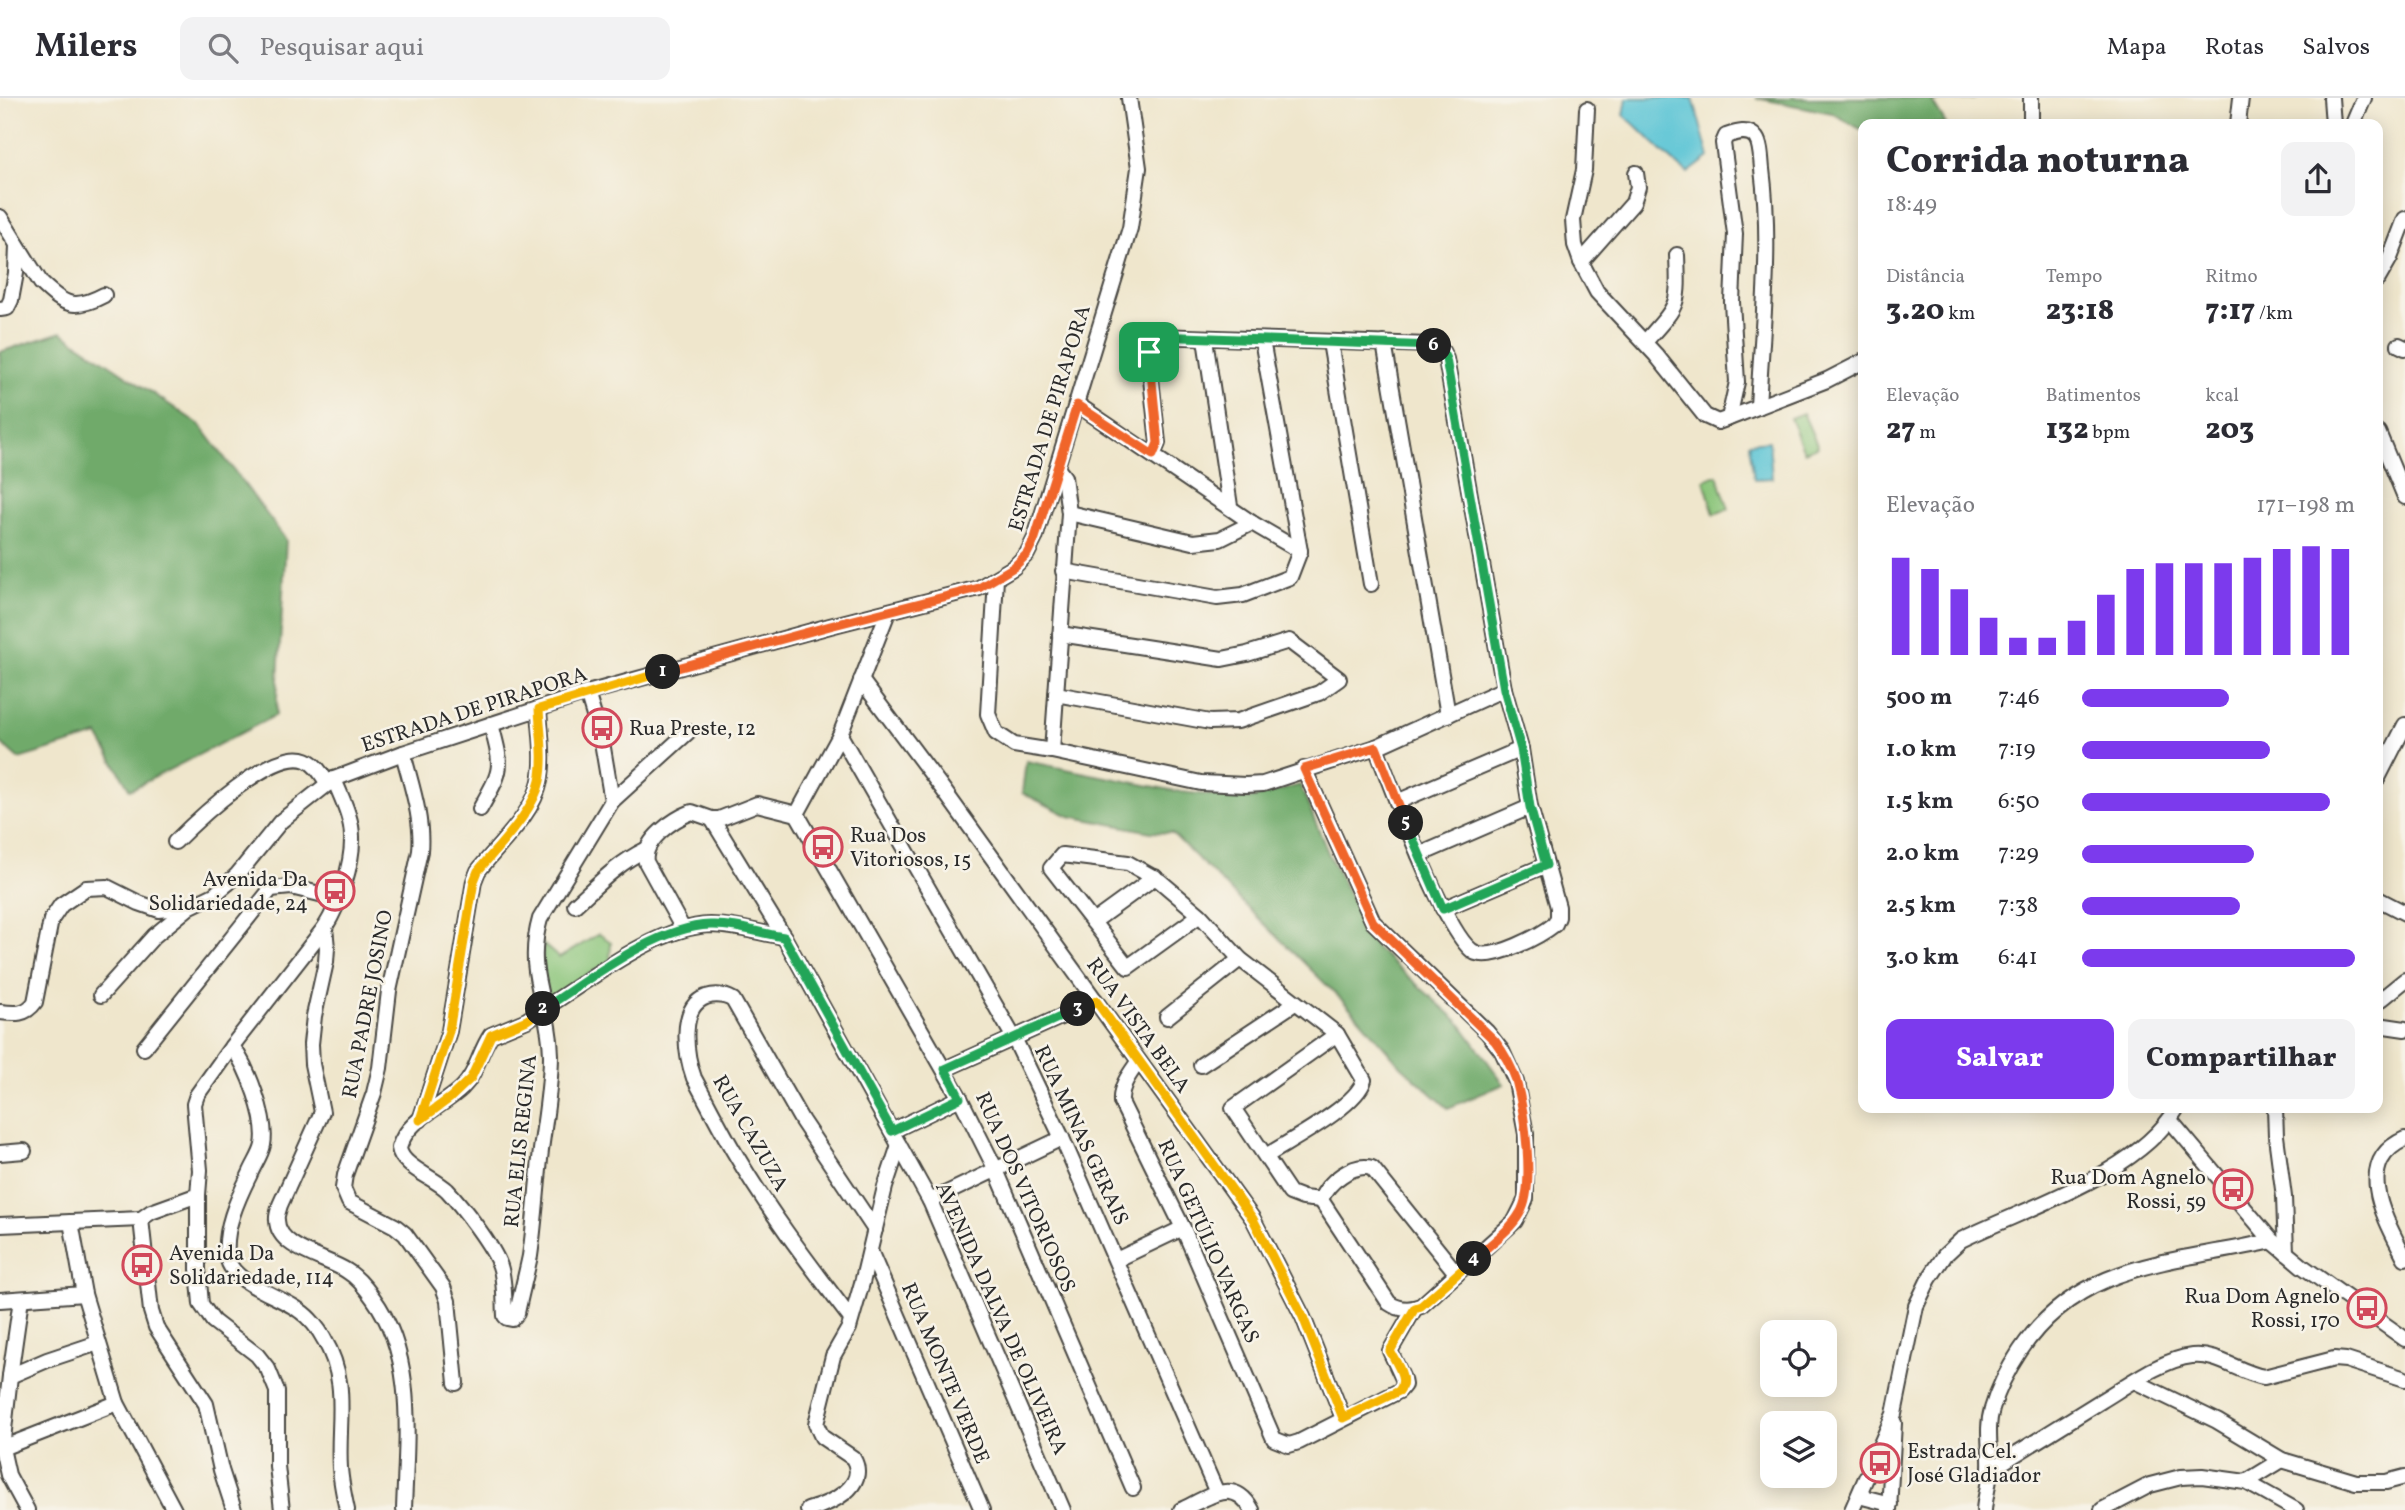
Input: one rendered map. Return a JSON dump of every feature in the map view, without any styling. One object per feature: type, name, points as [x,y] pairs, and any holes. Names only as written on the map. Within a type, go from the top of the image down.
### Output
[{"type":"street","name":"ESTRADA DE PIRAPORA","points":[[0,1012],[23,1013],[30,1010],[35,1002],[51,920],[61,905],[75,893],[96,886],[107,887],[139,904],[159,909],[189,907],[214,895],[237,875],[281,821],[331,781],[403,753],[587,693],[957,596],[979,588],[1014,567],[1027,554],[1035,538],[1130,228],[1139,168],[1129,98]]},
{"type":"street","points":[[2031,98],[2031,119]]},
{"type":"street","points":[[2226,98],[2240,112]]},
{"type":"street","points":[[2331,98],[2333,119]]},
{"type":"street","points":[[2355,119],[2364,98]]},
{"type":"street","points":[[1587,109],[1584,170],[1573,220],[1575,244],[1581,262],[1597,292],[1645,342],[1705,416],[1718,422],[1730,418],[1827,380],[1858,364]]},
{"type":"street","points":[[1730,418],[1737,383],[1732,302],[1735,233],[1723,143],[1726,136],[1737,132],[1750,132],[1756,138],[1765,192],[1766,267],[1758,407]]},
{"type":"street","points":[[1581,262],[1633,202],[1639,187],[1636,173]]},
{"type":"street","points":[[0,218],[41,283],[60,299],[77,306],[104,295]]},
{"type":"street","points":[[2383,270],[2405,219]]},
{"type":"street","points":[[0,309],[7,308],[12,300],[17,243]]},
{"type":"street","points":[[1645,342],[1675,306],[1678,297],[1677,255]]},
{"type":"street","points":[[1153,455],[1158,443],[1149,359],[1150,340],[1156,336],[1429,345],[1442,351],[1446,359],[1504,689],[1521,749],[1530,807],[1558,907],[1557,921],[1552,927],[1499,953],[1486,955],[1471,950],[1443,909],[1376,747]]},
{"type":"street","points":[[1205,339],[1230,506]]},
{"type":"street","points":[[1063,571],[1217,598],[1243,595],[1290,577],[1300,551],[1262,340]]},
{"type":"street","points":[[1329,342],[1371,584]]},
{"type":"street","points":[[1384,343],[1448,716]]},
{"type":"street","points":[[1077,405],[1252,523],[1300,551]]},
{"type":"street","points":[[2383,456],[2405,497]]},
{"type":"street","points":[[1052,751],[1069,513],[1064,477],[1057,468]]},
{"type":"street","points":[[1069,513],[1193,542],[1220,539],[1252,523]]},
{"type":"street","points":[[996,579],[990,721],[996,733],[1009,743],[1215,785],[1263,784],[1376,747],[1504,689]]},
{"type":"street","points":[[575,905],[684,815],[699,813],[712,819],[757,804],[797,814],[840,735],[888,612]]},
{"type":"street","points":[[1056,694],[1226,723],[1319,693],[1339,679],[1289,640],[1222,659],[1060,634]]},
{"type":"street","name":"RUA VISTA BELA","points":[[861,680],[1253,1219],[1303,1317],[1343,1418]]},
{"type":"street","points":[[587,693],[602,742],[612,801]]},
{"type":"street","points":[[420,1120],[449,1031],[474,881],[478,871],[529,807],[537,791],[541,770],[539,709]]},
{"type":"street","points":[[480,809],[501,765],[491,724]]},
{"type":"street","points":[[2383,768],[2405,725]]},
{"type":"street","name":"RUA ELIS REGINA","points":[[420,1120],[401,1140],[399,1154],[446,1190],[464,1210],[494,1253],[502,1274],[505,1315],[507,1318],[514,1317],[530,1255],[551,1072],[551,1051],[534,962],[535,937],[540,919],[612,801],[688,732]]},
{"type":"street","name":"RUA MINAS GERAIS","points":[[840,735],[1014,1038],[1062,1138],[1217,1493]]},
{"type":"street","points":[[1397,802],[1521,749]]},
{"type":"street","name":"RUA PADRE JOSINO","points":[[403,753],[416,801],[421,831],[420,852],[389,991],[380,1068],[343,1188],[349,1202],[405,1234],[443,1287],[448,1301],[456,1383]]},
{"type":"street","points":[[175,842],[240,784],[277,762],[293,758],[303,758],[331,781],[348,814],[352,838],[340,899],[325,927],[232,1046],[194,1104],[200,1170],[198,1269],[201,1304],[213,1321],[257,1355],[268,1369],[277,1391],[277,1466],[282,1510]]},
{"type":"street","points":[[1304,769],[1373,922],[1495,1041],[1508,1061],[1516,1082],[1526,1134],[1527,1186],[1524,1206],[1515,1221],[1421,1306],[1415,1308],[1402,1309],[1389,1303],[1321,1200]]},
{"type":"street","points":[[1419,855],[1530,807]]},
{"type":"street","name":"RUA DOS VITORIOSOS","points":[[797,814],[945,1069],[996,1170],[1133,1488]]},
{"type":"street","name":"AVENIDA DALVA DE OLIVEIRA","points":[[712,819],[784,937],[930,1201],[1063,1510]]},
{"type":"street","points":[[645,849],[646,862],[683,929]]},
{"type":"street","points":[[1200,915],[1128,967],[1051,868],[1062,855],[1128,863],[1155,877],[1200,915],[1240,959],[1337,1034],[1364,1080],[1362,1088],[1345,1105],[1266,1156]]},
{"type":"street","points":[[1443,909],[1546,865]]},
{"type":"street","points":[[1093,922],[1155,877]]},
{"type":"street","points":[[144,1048],[271,889],[291,887],[340,899]]},
{"type":"street","points":[[2383,902],[2405,913]]},
{"type":"street","points":[[101,995],[154,936],[189,907]]},
{"type":"street","points":[[420,1120],[471,1078],[491,1035],[527,1020],[649,942],[683,929],[710,925],[738,927],[784,937]]},
{"type":"street","points":[[325,927],[326,962],[311,1044],[312,1064],[322,1112],[280,1205],[276,1220],[279,1230],[295,1247],[349,1272],[374,1300],[389,1326],[397,1347],[405,1389],[404,1510]]},
{"type":"street","points":[[1167,1017],[1240,959]]},
{"type":"street","points":[[2383,998],[2405,980]]},
{"type":"street","name":"RUA CAZUZA","points":[[851,1319],[755,1186],[694,1078],[690,1066],[688,1027],[689,1014],[699,1001],[719,995],[733,1000],[802,1121],[875,1230]]},
{"type":"street","points":[[945,1069],[1096,1001]]},
{"type":"street","points":[[1201,1065],[1295,1003]]},
{"type":"street","points":[[2383,1026],[2405,1030]]},
{"type":"street","points":[[1321,1200],[1290,1193],[1233,1108],[1337,1034]]},
{"type":"street","points":[[232,1046],[248,1073],[264,1134],[261,1152],[249,1174],[231,1222],[227,1240],[229,1264],[244,1280],[302,1312],[323,1337],[334,1360],[342,1394],[340,1468],[346,1510]]},
{"type":"street","name":"RUA GETÚLIO VARGAS","points":[[1138,1062],[1123,1084],[1121,1102],[1184,1228],[1274,1439],[1289,1445],[1299,1442],[1343,1418]]},
{"type":"street","points":[[808,1510],[835,1500],[847,1491],[857,1473],[853,1458],[822,1437],[816,1423],[833,1356],[851,1319],[871,1253],[896,1138],[960,1098]]},
{"type":"street","points":[[2275,1113],[2284,1197],[2286,1253]]},
{"type":"street","points":[[1894,1414],[1855,1503],[1889,1507],[1894,1414],[1916,1306],[1928,1279],[1945,1255],[1961,1240],[2097,1177],[2135,1154],[2173,1114],[2272,1241],[2405,1339]]},
{"type":"street","points":[[930,1201],[1062,1138]]},
{"type":"street","points":[[2405,1139],[2386,1152],[2376,1177],[2377,1192],[2386,1220],[2405,1258]]},
{"type":"street","points":[[0,1153],[24,1151]]},
{"type":"street","points":[[1321,1200],[1326,1188],[1339,1179],[1360,1167],[1372,1168],[1457,1274]]},
{"type":"street","points":[[0,1225],[141,1219],[151,1212],[198,1195]]},
{"type":"street","points":[[141,1219],[151,1311],[156,1327],[206,1404],[225,1486],[234,1510]]},
{"type":"street","points":[[71,1222],[84,1294],[117,1402],[174,1510]]},
{"type":"street","points":[[1115,1260],[1184,1228]]},
{"type":"street","points":[[1984,1510],[1990,1470],[1989,1424],[1992,1409],[2006,1373],[2031,1334],[2067,1301],[2124,1272],[2165,1261],[2272,1241]]},
{"type":"street","name":"RUA MONTE VERDE","points":[[871,1253],[982,1510]]},
{"type":"street","points":[[0,1300],[84,1294]]},
{"type":"street","points":[[22,1299],[9,1376],[2,1448],[8,1475],[27,1510]]},
{"type":"street","points":[[1343,1418],[1399,1391],[1404,1385],[1390,1351],[1415,1308]]},
{"type":"street","points":[[9,1376],[98,1343]]},
{"type":"street","points":[[1990,1470],[2134,1381],[2171,1362],[2193,1355],[2209,1357],[2264,1377],[2334,1359],[2359,1363],[2405,1379]]},
{"type":"street","points":[[2134,1381],[2217,1420],[2282,1460],[2356,1482],[2379,1483],[2405,1477]]},
{"type":"street","points":[[2,1448],[117,1402]]},
{"type":"street","points":[[2246,1482],[2282,1460]]},
{"type":"street","points":[[2102,1510],[2150,1485],[2181,1477],[2202,1476],[2246,1482],[2296,1510]]},
{"type":"street","points":[[1181,1510],[1217,1493],[1233,1491],[1240,1494],[1252,1510]]},
{"type":"green space","points":[[1756,98],[1975,98],[1932,101],[1943,119],[1858,119],[1858,128],[1832,113]]},
{"type":"green space","points":[[61,332],[200,425],[286,540],[276,715],[130,790],[98,735],[19,759],[0,742],[0,352]]},
{"type":"green space","points":[[1803,413],[1818,447],[1804,452],[1790,418]]},
{"type":"green space","points":[[1717,475],[1729,509],[1714,514],[1704,480]]},
{"type":"green space","points":[[1026,761],[1181,792],[1249,799],[1300,785],[1329,855],[1375,947],[1459,1022],[1504,1084],[1448,1108],[1401,1066],[1353,1011],[1172,833],[1151,832],[1069,816],[1022,793]]},
{"type":"green space","points":[[599,934],[611,942],[610,961],[549,999],[542,966],[543,944],[559,958]]},
{"type":"water","points":[[1627,98],[1693,98],[1709,157],[1688,173],[1624,115]]},
{"type":"water","points":[[1769,441],[1772,478],[1754,479],[1749,443]]},
{"type":"place","name":"Rua Preste, 12","points":[[602,728]]},
{"type":"place","name":"Rua Dos Vitoriosos, 15","points":[[823,847]]},
{"type":"place","name":"Avenida Da Solidariedade, 24","points":[[335,891]]},
{"type":"place","name":"Rua Dom Agnelo Rossi, 59","points":[[2233,1189]]},
{"type":"place","name":"Avenida Da Solidariedade, 114","points":[[142,1265]]},
{"type":"place","name":"Rua Dom Agnelo Rossi, 170","points":[[2367,1308]]},
{"type":"place","name":"Estrada Cel. José Gladiador","points":[[1880,1463]]},
{"type":"route","points":[[1156,336],[1429,345],[1442,351],[1446,359],[1504,689],[1521,749],[1530,807],[1546,865],[1443,909],[1376,747],[1304,769],[1373,922],[1487,1032],[1502,1051],[1513,1071],[1526,1134],[1527,1193],[1520,1214],[1457,1274],[1421,1306],[1415,1308],[1390,1351],[1403,1379],[1404,1385],[1399,1391],[1343,1418],[1303,1317],[1253,1219],[1096,1001],[945,1069],[960,1098],[892,1131],[784,937],[738,927],[710,925],[683,929],[649,942],[527,1020],[491,1035],[471,1078],[461,1089],[420,1120],[449,1031],[474,881],[478,871],[529,807],[541,778],[539,709],[587,693],[830,626],[957,596],[996,579],[1027,554],[1035,538],[1077,405],[1153,455],[1158,443],[1149,352],[1150,340],[1156,336]]}]
